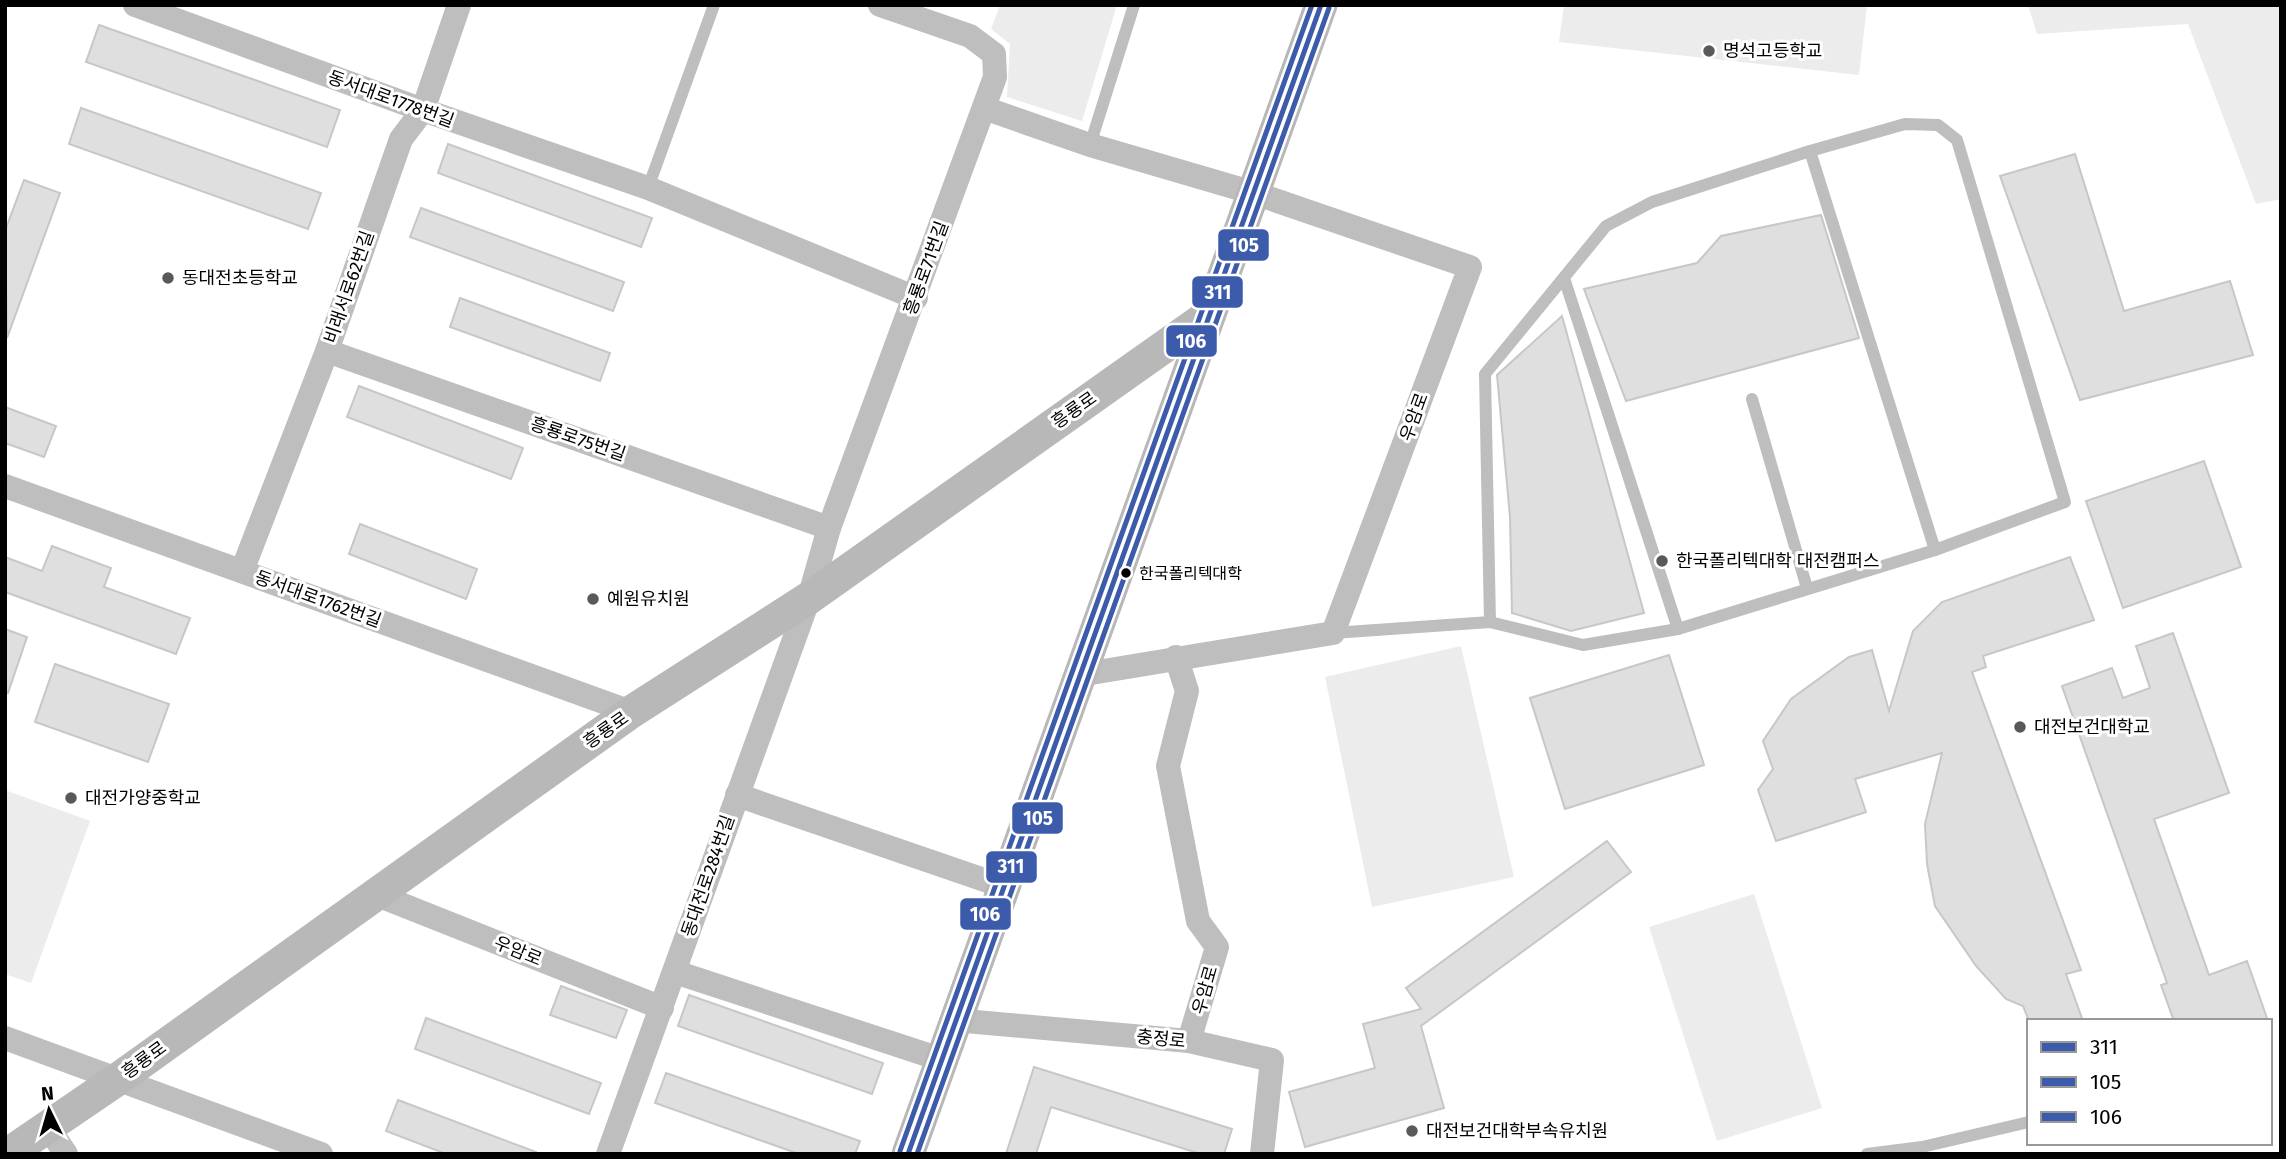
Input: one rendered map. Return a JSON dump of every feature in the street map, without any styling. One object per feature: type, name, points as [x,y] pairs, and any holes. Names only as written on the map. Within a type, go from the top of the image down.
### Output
[{"type":"main road","points":[[908,1154],[1002,886],[1321,5]]},
{"type":"main road","name":"흥룡로","points":[[8,1154],[118,1079],[631,712],[808,598],[1209,315]]},
{"type":"street","name":"동서대로1778번길","points":[[135,5],[423,110],[648,188],[916,298]]},
{"type":"street","name":"비래서로62번길","points":[[242,572],[327,351],[401,139],[423,110],[459,5]]},
{"type":"street","name":"흥룡로71번길","points":[[808,598],[829,528],[916,298],[995,77],[994,54],[970,36],[880,5]]},
{"type":"street","name":"우암로","points":[[984,108],[1090,145],[1254,193],[1470,267],[1333,634]]},
{"type":"street","name":"흥룡로75번길","points":[[327,351],[829,528]]},
{"type":"street","name":"동서대로1762번길","points":[[5,486],[631,712]]},
{"type":"street","name":"동대전로284번길","points":[[608,1154],[808,598]]},
{"type":"street","points":[[1079,675],[1176,657],[1333,634]]},
{"type":"street","name":"우암로","points":[[1176,657],[1186,691],[1168,766],[1198,921],[1217,947],[1189,1041]]},
{"type":"street","points":[[737,795],[1002,886]]},
{"type":"street","name":"우암로","points":[[375,894],[662,1008]]},
{"type":"street","points":[[675,972],[940,1059]]},
{"type":"street","name":"충정로","points":[[954,1020],[1189,1041],[1272,1060],[1262,1154]]},
{"type":"street","points":[[5,1038],[321,1154]]},
{"type":"street","points":[[47,1125],[66,1154]]},
{"type":"lane","points":[[648,188],[714,5]]},
{"type":"lane","points":[[1090,145],[1134,5]]},
{"type":"lane","points":[[1333,634],[1490,622],[1583,645],[1678,629],[1935,550],[2065,502],[1957,140],[1938,125],[1905,124],[1810,151],[1640,208],[1606,226],[1485,374],[1490,622]]},
{"type":"lane","points":[[1810,151],[1935,550]]},
{"type":"lane","points":[[1564,278],[1678,629]]},
{"type":"lane","points":[[1752,399],[1807,588]]},
{"type":"lane","points":[[1867,1154],[1922,1147],[2027,1122]]},
{"type":"shaded area","points":[[1000,5],[1117,5],[1082,121],[1007,97],[1010,44],[991,29]]},
{"type":"shaded area","points":[[1564,5],[1867,5],[1859,75],[1559,42]]},
{"type":"shaded area","points":[[2028,5],[2281,5],[2281,199],[2256,204],[2188,24],[2037,34]]},
{"type":"shaded area","points":[[1461,646],[1514,877],[1372,907],[1325,677]]},
{"type":"shaded area","points":[[5,790],[90,821],[31,983],[5,974]]},
{"type":"shaded area","points":[[1754,894],[1822,1108],[1717,1141],[1649,927]]},
{"type":"building","points":[[99,25],[340,110],[327,147],[86,62]]},
{"type":"building","points":[[81,108],[321,193],[308,229],[69,144]]},
{"type":"building","points":[[448,144],[652,218],[641,247],[438,173]]},
{"type":"building","points":[[2075,154],[2124,311],[2230,281],[2253,355],[2080,400],[2000,176]]},
{"type":"building","points":[[24,180],[60,193],[7,338],[5,231]]},
{"type":"building","points":[[421,208],[624,282],[613,311],[410,237]]},
{"type":"building","points":[[1821,215],[1859,338],[1626,401],[1584,289],[1697,263],[1721,236]]},
{"type":"building","points":[[460,298],[610,353],[600,381],[450,327]]},
{"type":"building","points":[[1562,316],[1644,613],[1571,631],[1512,613],[1510,517],[1497,375]]},
{"type":"building","points":[[359,386],[523,448],[511,479],[347,417]]},
{"type":"building","points":[[5,407],[56,426],[44,457],[5,443]]},
{"type":"building","points":[[2204,461],[2241,567],[2123,608],[2086,501]]},
{"type":"building","points":[[360,524],[477,569],[466,599],[349,554]]},
{"type":"building","points":[[52,546],[111,568],[104,587],[190,618],[176,654],[5,592],[5,557],[42,571]]},
{"type":"building","points":[[2070,557],[2094,620],[1983,656],[1986,667],[1972,672],[2081,970],[2066,974],[2082,1019],[2028,1019],[2023,1006],[2006,999],[1976,966],[1935,906],[1927,864],[1925,824],[1942,753],[1855,779],[1866,812],[1776,841],[1758,790],[1773,769],[1763,741],[1791,699],[1849,657],[1872,650],[1889,711],[1913,631],[1942,602]]},
{"type":"building","points":[[5,629],[27,637],[8,693],[5,692]]},
{"type":"building","points":[[2173,633],[2229,793],[2154,819],[2209,975],[2247,961],[2267,1019],[2173,1019],[2161,985],[2167,983],[2062,686],[2112,668],[2123,698],[2150,688],[2136,646]]},
{"type":"building","points":[[1669,655],[1704,765],[1565,809],[1530,698]]},
{"type":"building","points":[[55,664],[169,704],[148,762],[35,722]]},
{"type":"building","points":[[1607,841],[1631,872],[1421,1026],[1444,1108],[1305,1147],[1289,1092],[1375,1068],[1363,1024],[1421,1009],[1406,988]]},
{"type":"building","points":[[561,986],[627,1010],[616,1038],[550,1015]]},
{"type":"building","points":[[689,995],[883,1063],[872,1094],[678,1026]]},
{"type":"building","points":[[426,1018],[601,1083],[589,1114],[415,1049]]},
{"type":"building","points":[[1034,1067],[1232,1129],[1224,1154],[1201,1154],[1051,1107],[1036,1154],[1006,1154]]},
{"type":"building","points":[[666,1073],[860,1141],[855,1154],[799,1154],[655,1103]]},
{"type":"building","points":[[398,1100],[536,1154],[446,1154],[386,1131]]},
{"type":"transit line","name":"106","points":[[900,1151],[1312,5]]},
{"type":"transit line","name":"311","points":[[908,1154],[1321,5]]},
{"type":"transit line","name":"105","points":[[917,1154],[1329,8]]},
{"type":"place","name":"명석고등학교","points":[[1709,51]]},
{"type":"place","name":"동대전초등학교","points":[[168,278]]},
{"type":"place","name":"한국폴리텍대학 대전캠퍼스","points":[[1662,561]]},
{"type":"place","name":"한국폴리텍대학","points":[[1126,573]]},
{"type":"place","name":"예원유치원","points":[[593,599]]},
{"type":"place","name":"대전보건대학교","points":[[2020,727]]},
{"type":"place","name":"대전가양중학교","points":[[71,798]]},
{"type":"place","name":"대전보건대학부속유치원","points":[[1412,1131]]}]
